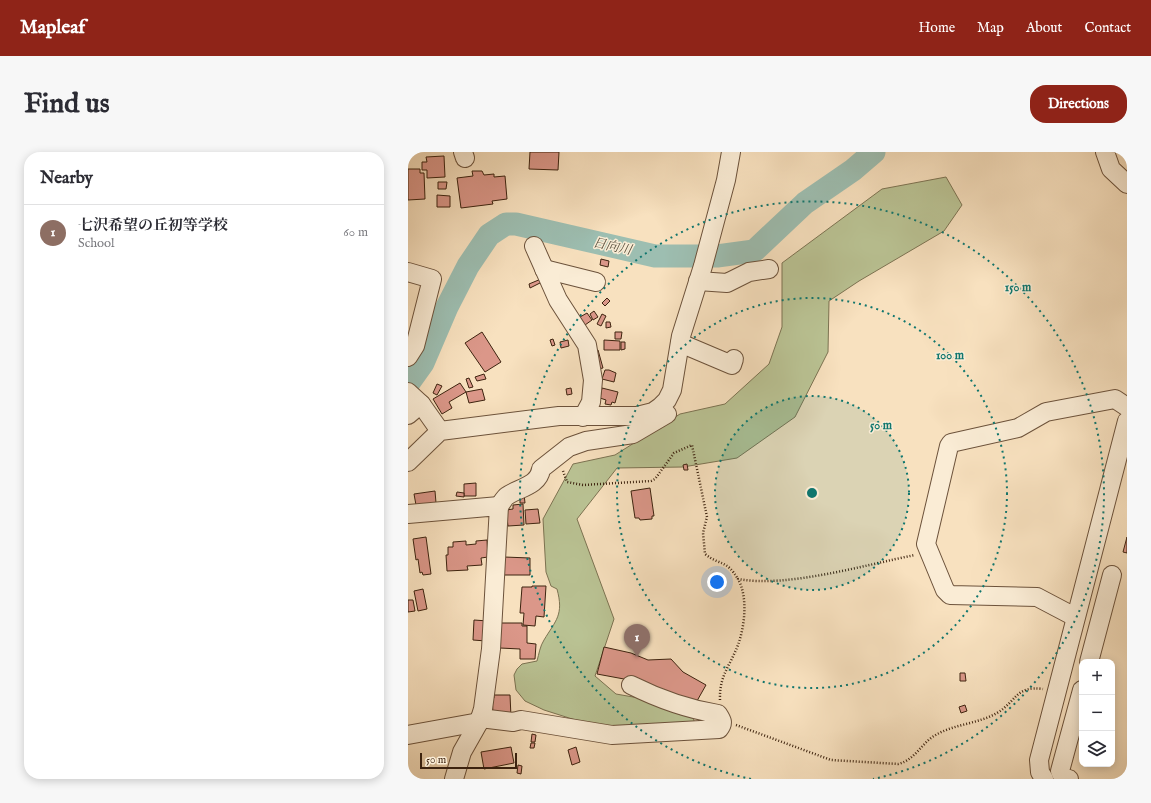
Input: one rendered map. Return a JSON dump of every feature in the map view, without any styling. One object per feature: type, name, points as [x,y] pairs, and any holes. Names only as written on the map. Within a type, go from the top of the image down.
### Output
[{"type":"street","points":[[408,462],[440,432],[559,416],[583,417],[647,415],[660,408],[667,400],[672,390],[680,343],[726,180],[731,152]]},
{"type":"street","points":[[1105,152],[1111,169],[1127,184]]},
{"type":"street","points":[[534,246],[558,300],[587,344],[593,380],[590,402],[583,417]]},
{"type":"street","points":[[544,269],[596,282]]},
{"type":"street","points":[[408,272],[432,279],[415,315],[415,346],[408,357]]},
{"type":"street","points":[[701,273],[727,283],[749,272],[763,274]]},
{"type":"street","points":[[680,343],[732,365],[734,359]]},
{"type":"street","points":[[454,779],[462,752],[480,720],[491,649],[500,506],[505,497],[516,490],[530,485],[540,473],[541,469],[569,447],[586,441],[633,434],[666,415],[672,408],[674,399],[672,390]]},
{"type":"street","points":[[1075,617],[1037,597],[950,595],[945,590],[926,544],[949,446],[951,443],[1018,428],[1046,412],[1115,399],[1127,407]]},
{"type":"street","points":[[414,402],[440,432]]},
{"type":"street","points":[[1044,779],[1040,772],[1039,760],[1127,421]]},
{"type":"street","points":[[408,514],[500,506]]},
{"type":"street","points":[[1090,659],[1112,575]]},
{"type":"street","points":[[408,735],[480,720],[513,722],[521,720],[612,735],[719,729],[722,725],[720,717],[653,696],[631,684]]},
{"type":"street","points":[[1069,779],[1063,778],[1060,771],[1081,695]]},
{"type":"path","points":[[565,467],[563,471],[567,482],[582,485],[651,481],[655,479],[674,453],[692,445],[707,517],[703,533],[705,554],[711,559],[730,566],[738,578],[744,597],[744,615],[738,644],[723,675],[720,699],[722,710],[720,717],[831,760],[898,764],[913,756],[932,737],[944,731],[996,713],[1024,689],[1034,687],[1057,690]]},
{"type":"path","points":[[738,578],[752,581],[822,574],[929,552]]},
{"type":"green space","points":[[946,177],[962,205],[944,231],[859,281],[829,301],[828,352],[795,417],[737,458],[683,467],[617,468],[577,519],[614,619],[595,676],[616,694],[690,707],[695,724],[610,731],[544,710],[525,701],[516,690],[514,675],[522,664],[537,661],[544,640],[558,617],[560,605],[557,589],[551,586],[546,572],[543,519],[573,464],[615,455],[680,414],[725,404],[769,364],[782,327],[782,263],[882,189]]},
{"type":"building","points":[[530,152],[559,152],[558,170],[529,169]]},
{"type":"building","points":[[444,156],[445,177],[427,178],[427,170],[422,170],[422,162],[427,162],[426,157]]},
{"type":"building","points":[[408,169],[420,169],[420,173],[424,173],[425,199],[408,200]]},
{"type":"building","points":[[472,171],[482,171],[484,175],[494,174],[494,177],[505,176],[507,199],[492,201],[493,204],[461,208],[457,178],[473,176]]},
{"type":"building","points":[[438,182],[447,182],[446,189],[438,189]]},
{"type":"building","points":[[437,195],[450,196],[450,207],[437,207]]},
{"type":"building","points":[[601,259],[609,261],[608,267],[600,265]]},
{"type":"building","points":[[541,279],[542,282],[530,288],[529,284]]},
{"type":"building","points":[[607,298],[610,301],[605,306],[602,303]]},
{"type":"building","points":[[594,311],[598,317],[593,320],[590,314]]},
{"type":"building","points":[[587,313],[592,320],[585,325],[580,317]]},
{"type":"building","points":[[602,314],[606,316],[601,326],[597,324]]},
{"type":"building","points":[[606,322],[610,322],[611,327],[606,328]]},
{"type":"building","points":[[482,332],[501,362],[485,372],[465,343]]},
{"type":"building","points":[[615,332],[622,332],[621,339],[615,339]]},
{"type":"building","points":[[553,339],[555,345],[552,346],[550,340]]},
{"type":"building","points":[[568,340],[569,346],[561,348],[560,342]]},
{"type":"building","points":[[604,340],[620,341],[620,350],[604,350]]},
{"type":"building","points":[[621,342],[625,342],[625,349],[621,350]]},
{"type":"building","points":[[598,350],[603,368],[598,369],[595,351]]},
{"type":"building","points":[[605,370],[616,373],[614,382],[602,379]]},
{"type":"building","points":[[484,374],[486,379],[477,381],[475,377]]},
{"type":"building","points":[[469,378],[473,387],[469,388],[466,379]]},
{"type":"building","points":[[460,383],[466,392],[449,402],[452,408],[442,414],[433,399]]},
{"type":"building","points":[[437,384],[442,386],[437,395],[433,393]]},
{"type":"building","points":[[571,388],[572,394],[567,395],[566,389]]},
{"type":"building","points":[[602,388],[618,392],[615,403],[612,402],[611,405],[605,404],[606,400],[600,398]]},
{"type":"building","points":[[482,389],[485,400],[469,403],[466,392]]},
{"type":"building","points":[[687,464],[688,470],[684,470],[683,465]]},
{"type":"building","points":[[476,483],[476,496],[464,496],[464,484]]},
{"type":"building","points":[[650,488],[654,516],[652,516],[652,519],[640,520],[639,518],[635,518],[631,491]]},
{"type":"building","points":[[435,491],[436,503],[416,505],[414,494]]},
{"type":"building","points":[[457,492],[464,493],[464,497],[456,496]]},
{"type":"building","points":[[520,494],[524,494],[525,503],[520,503]]},
{"type":"building","points":[[523,504],[524,525],[508,526],[506,510],[513,509],[513,505]]},
{"type":"building","points":[[538,509],[540,523],[526,524],[525,510]]},
{"type":"building","points":[[426,537],[431,574],[423,575],[422,572],[420,573],[418,559],[416,560],[413,539]]},
{"type":"building","points":[[1127,537],[1127,553],[1123,552]]},
{"type":"building","points":[[487,540],[488,557],[481,558],[482,565],[467,566],[468,570],[447,571],[446,555],[448,555],[448,547],[453,547],[453,542],[466,541],[466,545],[476,544],[476,541]]},
{"type":"building","points":[[504,557],[530,558],[530,575],[504,575]]},
{"type":"building","points":[[546,586],[544,617],[536,616],[535,626],[523,625],[524,613],[520,613],[522,587]]},
{"type":"building","points":[[423,589],[427,609],[418,611],[414,591]]},
{"type":"building","points":[[408,600],[413,600],[415,611],[408,612]]},
{"type":"building","points":[[474,620],[488,621],[486,641],[473,640]]},
{"type":"building","points":[[501,623],[522,623],[522,626],[527,626],[527,643],[536,644],[535,659],[520,659],[520,649],[500,648]]},
{"type":"building","points":[[604,647],[631,653],[648,660],[671,659],[683,672],[706,685],[693,708],[624,679],[597,674]]},
{"type":"building","points":[[960,673],[965,673],[966,681],[960,681]]},
{"type":"building","points":[[494,695],[510,695],[511,717],[493,713],[492,698],[494,698]]},
{"type":"building","points":[[965,705],[967,711],[961,713],[959,707]]},
{"type":"building","points":[[532,734],[536,735],[535,742],[531,742]]},
{"type":"building","points":[[531,743],[535,743],[534,748],[530,748]]},
{"type":"building","points":[[511,747],[514,763],[484,769],[481,752]]},
{"type":"building","points":[[576,747],[580,762],[572,765],[568,750]]},
{"type":"building","points":[[518,765],[522,766],[521,774],[517,773]]},
{"type":"waterway","name":"日向川","points":[[408,384],[423,363],[447,307],[468,266],[489,235],[506,224],[516,224],[655,256],[717,256],[754,251],[805,203],[853,170],[874,152]]},
{"type":"place","name":"七沢希望の丘初等学校","points":[[637,657]]}]
